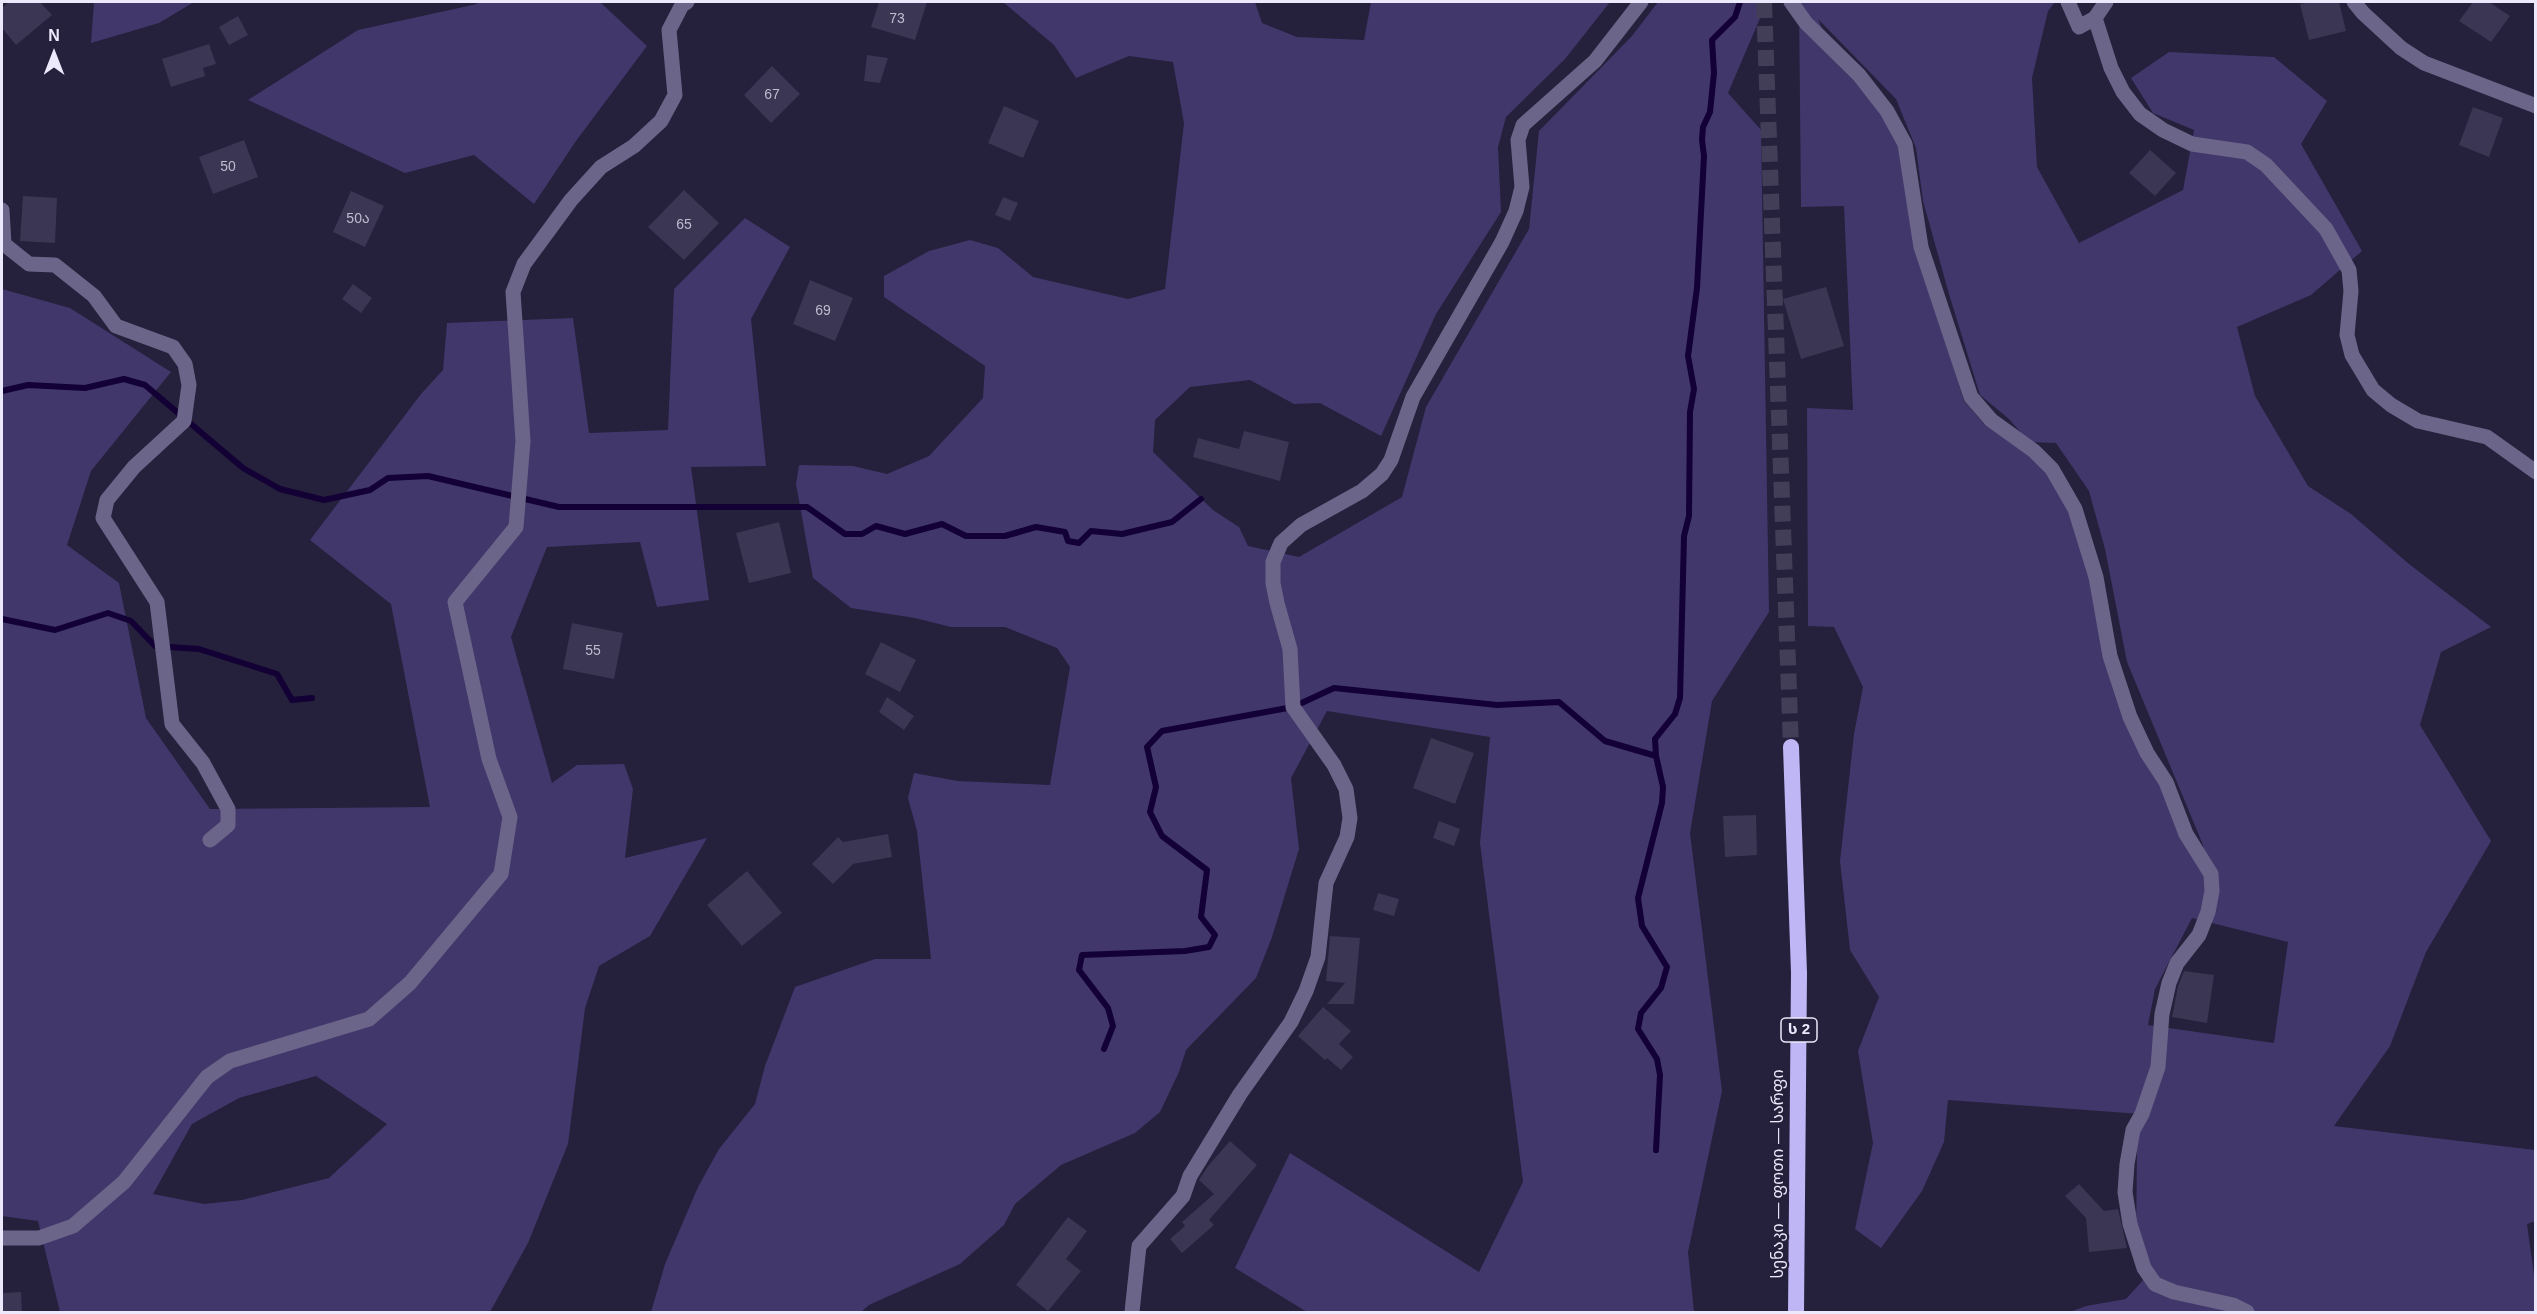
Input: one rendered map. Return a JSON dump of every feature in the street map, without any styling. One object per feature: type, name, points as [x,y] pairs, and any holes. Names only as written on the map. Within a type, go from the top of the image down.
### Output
[{"type":"highway","name":"სენაკი — ფოთი — სარფი","points":[[1791,747],[1799,973],[1796,1312]]},
{"type":"street","points":[[2,1238],[39,1238],[73,1226],[124,1182],[207,1077],[230,1061],[369,1019],[410,984],[501,874],[510,817],[489,759],[455,602],[516,527],[524,441],[513,292],[524,264],[571,201],[601,167],[634,146],[661,122],[675,95],[669,30],[682,5],[687,2]]},
{"type":"street","points":[[1132,1312],[1139,1246],[1183,1196],[1190,1176],[1240,1094],[1291,1022],[1306,991],[1318,957],[1326,883],[1347,837],[1350,818],[1347,789],[1334,765],[1293,707],[1290,649],[1273,583],[1273,562],[1281,543],[1301,525],[1362,490],[1382,474],[1391,460],[1413,397],[1502,242],[1516,212],[1522,187],[1518,140],[1523,125],[1595,62],[1641,2]]},
{"type":"street","points":[[1791,2],[1806,23],[1859,75],[1887,111],[1905,144],[1921,248],[1971,397],[1991,420],[2034,451],[2052,469],[2075,508],[2096,577],[2110,656],[2130,717],[2147,753],[2166,782],[2186,834],[2211,874],[2212,891],[2208,912],[2199,935],[2177,963],[2169,983],[2162,1014],[2158,1067],[2142,1114],[2133,1130],[2125,1192],[2130,1224],[2144,1268],[2155,1284],[2174,1292],[2233,1305],[2247,1312]]},
{"type":"street","points":[[2067,2],[2079,27],[2095,18],[2106,2]]},
{"type":"street","points":[[2354,2],[2363,14],[2402,48],[2424,63],[2535,106]]},
{"type":"street","points":[[2095,18],[2111,68],[2123,92],[2140,114],[2163,130],[2192,144],[2247,152],[2266,165],[2326,230],[2349,270],[2351,291],[2347,335],[2352,355],[2373,390],[2391,405],[2418,421],[2487,436],[2535,472]]},
{"type":"street","points":[[2,210],[4,244],[29,264],[55,265],[94,296],[116,326],[173,347],[185,364],[189,385],[184,421],[134,467],[107,500],[103,518],[157,602],[172,724],[203,763],[228,809],[228,825],[210,840]]},
{"type":"shaded area","points":[[94,2],[194,2],[159,23],[91,43]]},
{"type":"shaded area","points":[[477,2],[600,2],[647,46],[576,141],[534,204],[474,155],[405,173],[248,100],[358,30],[477,4]]},
{"type":"shaded area","points":[[1003,2],[1255,2],[1262,23],[1297,37],[1364,40],[1371,2],[1610,2],[1565,59],[1506,117],[1498,147],[1501,212],[1436,314],[1381,436],[1320,403],[1294,404],[1250,380],[1190,387],[1155,420],[1153,452],[1213,510],[1239,527],[1248,546],[1299,557],[1402,497],[1426,407],[1529,229],[1539,131],[1632,36],[1658,2],[1767,2],[1728,93],[1761,130],[1769,612],[1712,701],[1690,833],[1722,1091],[1688,1252],[1694,1312],[1307,1312],[1235,1268],[1290,1153],[1479,1272],[1523,1182],[1480,843],[1490,737],[1327,711],[1291,778],[1299,849],[1272,937],[1256,978],[1186,1050],[1179,1072],[1160,1112],[1135,1133],[1061,1165],[1015,1204],[1004,1225],[960,1264],[869,1305],[861,1312],[651,1312],[665,1264],[698,1187],[719,1149],[755,1104],[765,1066],[795,987],[875,959],[931,959],[917,831],[908,798],[914,773],[958,781],[1050,785],[1070,667],[1057,648],[1005,627],[951,627],[915,618],[851,608],[813,578],[796,484],[799,465],[853,466],[887,474],[929,456],[983,398],[985,366],[884,297],[884,276],[929,251],[970,240],[998,248],[1033,277],[1128,299],[1165,289],[1184,123],[1173,62],[1129,56],[1076,78],[1054,45]]},
{"type":"shaded area","points":[[1799,2],[2055,2],[2048,11],[2032,78],[2037,167],[2079,243],[2183,190],[2194,130],[2153,113],[2131,78],[2169,52],[2274,57],[2327,101],[2301,144],[2362,251],[2311,295],[2237,327],[2255,396],[2308,486],[2351,514],[2409,564],[2491,627],[2441,652],[2420,725],[2491,841],[2426,952],[2390,1046],[2334,1126],[2535,1150],[2535,1221],[2527,1224],[2535,1283],[2535,1312],[2070,1312],[2086,1306],[2126,1299],[2153,1269],[2136,1246],[2137,1146],[2141,1114],[1948,1100],[1944,1142],[1922,1191],[1881,1248],[1855,1229],[1873,1143],[1858,1051],[1879,997],[1850,950],[1840,861],[1854,734],[1863,687],[1834,627],[1808,626],[1807,408],[1853,410],[1844,206],[1801,207]],"holes":[[[1818,19],[1896,99],[1916,148],[1923,201],[1980,395],[2009,419],[2028,441],[1984,424],[1964,401],[1918,251],[1897,128],[1840,46],[1822,28]],[[2030,442],[2056,443],[2089,491],[2105,549],[2127,662],[2203,845],[2204,858],[2108,661],[2087,530]],[[2192,918],[2288,942],[2274,1043],[2148,1025],[2155,989]]]},
{"type":"shaded area","points":[[745,218],[790,247],[751,319],[766,466],[691,467],[709,600],[657,607],[640,542],[547,547],[511,637],[552,783],[577,765],[624,764],[633,789],[625,858],[707,838],[650,936],[599,966],[585,1008],[568,1144],[528,1243],[490,1312],[60,1312],[38,1221],[2,1216],[2,289],[70,308],[171,372],[91,471],[67,545],[119,583],[146,718],[210,809],[430,807],[391,604],[310,540],[421,394],[443,370],[447,323],[573,318],[589,433],[668,430],[674,289]],"holes":[[[316,1076],[387,1124],[329,1178],[242,1200],[204,1204],[153,1194],[192,1124],[239,1098]]]},
{"type":"building","points":[[9,2],[40,2],[52,15],[16,45],[2,28],[2,8]]},
{"type":"building","points":[[879,2],[927,2],[915,40],[871,27]]},
{"type":"building","points":[[2339,2],[2346,31],[2309,40],[2300,4]]},
{"type":"building","points":[[2473,2],[2489,2],[2510,16],[2491,42],[2459,21]]},
{"type":"building","points":[[238,16],[248,35],[229,45],[219,27]]},
{"type":"building","points":[[209,44],[216,64],[203,68],[205,76],[171,87],[162,59]]},
{"type":"building","points":[[867,55],[888,58],[880,83],[864,81]]},
{"type":"building","points":[[772,66],[800,94],[771,123],[744,95]]},
{"type":"building","points":[[1004,106],[1039,121],[1023,158],[988,143]]},
{"type":"building","points":[[2473,107],[2503,118],[2489,157],[2459,145]]},
{"type":"building","points":[[244,140],[258,177],[213,194],[199,157]]},
{"type":"building","points":[[2150,150],[2176,173],[2155,196],[2129,173]]},
{"type":"building","points":[[684,190],[719,223],[684,260],[648,227]]},
{"type":"building","points":[[351,191],[384,206],[365,247],[333,232]]},
{"type":"building","points":[[23,196],[57,198],[55,243],[20,241]]},
{"type":"building","points":[[1003,197],[1018,203],[1010,221],[995,215]]},
{"type":"building","points":[[810,280],[853,298],[835,341],[793,324]]},
{"type":"building","points":[[353,284],[372,298],[361,313],[342,299]]},
{"type":"building","points":[[1826,287],[1844,346],[1801,359],[1783,299]]},
{"type":"building","points":[[1244,431],[1289,442],[1280,481],[1193,457],[1198,438],[1239,449]]},
{"type":"building","points":[[779,522],[791,573],[749,583],[736,533]]},
{"type":"building","points":[[572,623],[623,633],[614,679],[563,669]]},
{"type":"building","points":[[881,642],[916,660],[900,692],[865,674]]},
{"type":"building","points":[[887,697],[914,716],[904,730],[879,712]]},
{"type":"building","points":[[1431,738],[1474,753],[1455,804],[1413,788]]},
{"type":"building","points":[[1756,815],[1757,855],[1725,857],[1723,816]]},
{"type":"building","points":[[1439,821],[1460,829],[1454,846],[1433,838]]},
{"type":"building","points":[[888,834],[892,857],[853,864],[833,884],[812,864],[838,837],[843,842]]},
{"type":"building","points":[[747,871],[782,913],[742,946],[707,905]]},
{"type":"building","points":[[1378,893],[1399,899],[1394,916],[1373,910]]},
{"type":"building","points":[[1330,936],[1360,938],[1354,1004],[1327,1004],[1345,983],[1326,981]]},
{"type":"building","points":[[2184,971],[2214,975],[2207,1023],[2172,1017],[2178,986]]},
{"type":"building","points":[[1323,1007],[1351,1031],[1339,1044],[1353,1057],[1341,1070],[1327,1058],[1325,1060],[1298,1036]]},
{"type":"building","points":[[1230,1141],[1257,1165],[1209,1220],[1214,1225],[1182,1253],[1170,1239],[1185,1226],[1182,1222],[1214,1194],[1199,1180]]},
{"type":"building","points":[[2079,1184],[2104,1211],[2118,1209],[2127,1248],[2089,1252],[2086,1218],[2065,1196]]},
{"type":"building","points":[[1068,1217],[1087,1231],[1066,1259],[1081,1271],[1048,1311],[1016,1285]]},
{"type":"building","points":[[21,1292],[22,1312],[2,1312],[2,1293]]},
{"type":"waterway","points":[[1656,1150],[1660,1075],[1657,1059],[1638,1029],[1641,1013],[1661,988],[1667,967],[1642,926],[1638,898],[1662,803],[1663,787],[1656,756],[1655,739],[1675,714],[1680,698],[1684,536],[1689,516],[1690,412],[1694,389],[1688,356],[1697,288],[1704,156],[1703,127],[1710,112],[1714,73],[1712,40],[1735,17],[1740,2]]},
{"type":"waterway","points":[[2,391],[28,385],[85,388],[124,379],[145,385],[243,468],[280,489],[324,500],[370,490],[388,478],[428,476],[559,507],[807,507],[845,534],[862,534],[876,526],[905,534],[942,524],[966,536],[1005,536],[1036,527],[1065,532],[1068,541],[1079,543],[1091,531],[1122,534],[1172,522],[1201,499]]},
{"type":"waterway","points":[[2,619],[55,630],[108,613],[131,621],[155,646],[199,649],[277,674],[292,700],[312,698]]},
{"type":"waterway","points":[[1104,1049],[1113,1026],[1108,1008],[1079,970],[1082,955],[1185,951],[1209,947],[1215,935],[1201,917],[1207,870],[1162,836],[1150,812],[1156,787],[1147,747],[1162,731],[1293,707],[1334,688],[1497,705],[1559,702],[1605,741],[1656,756]]},
{"type":"tunnel","points":[[1764,2],[1791,747]]}]
